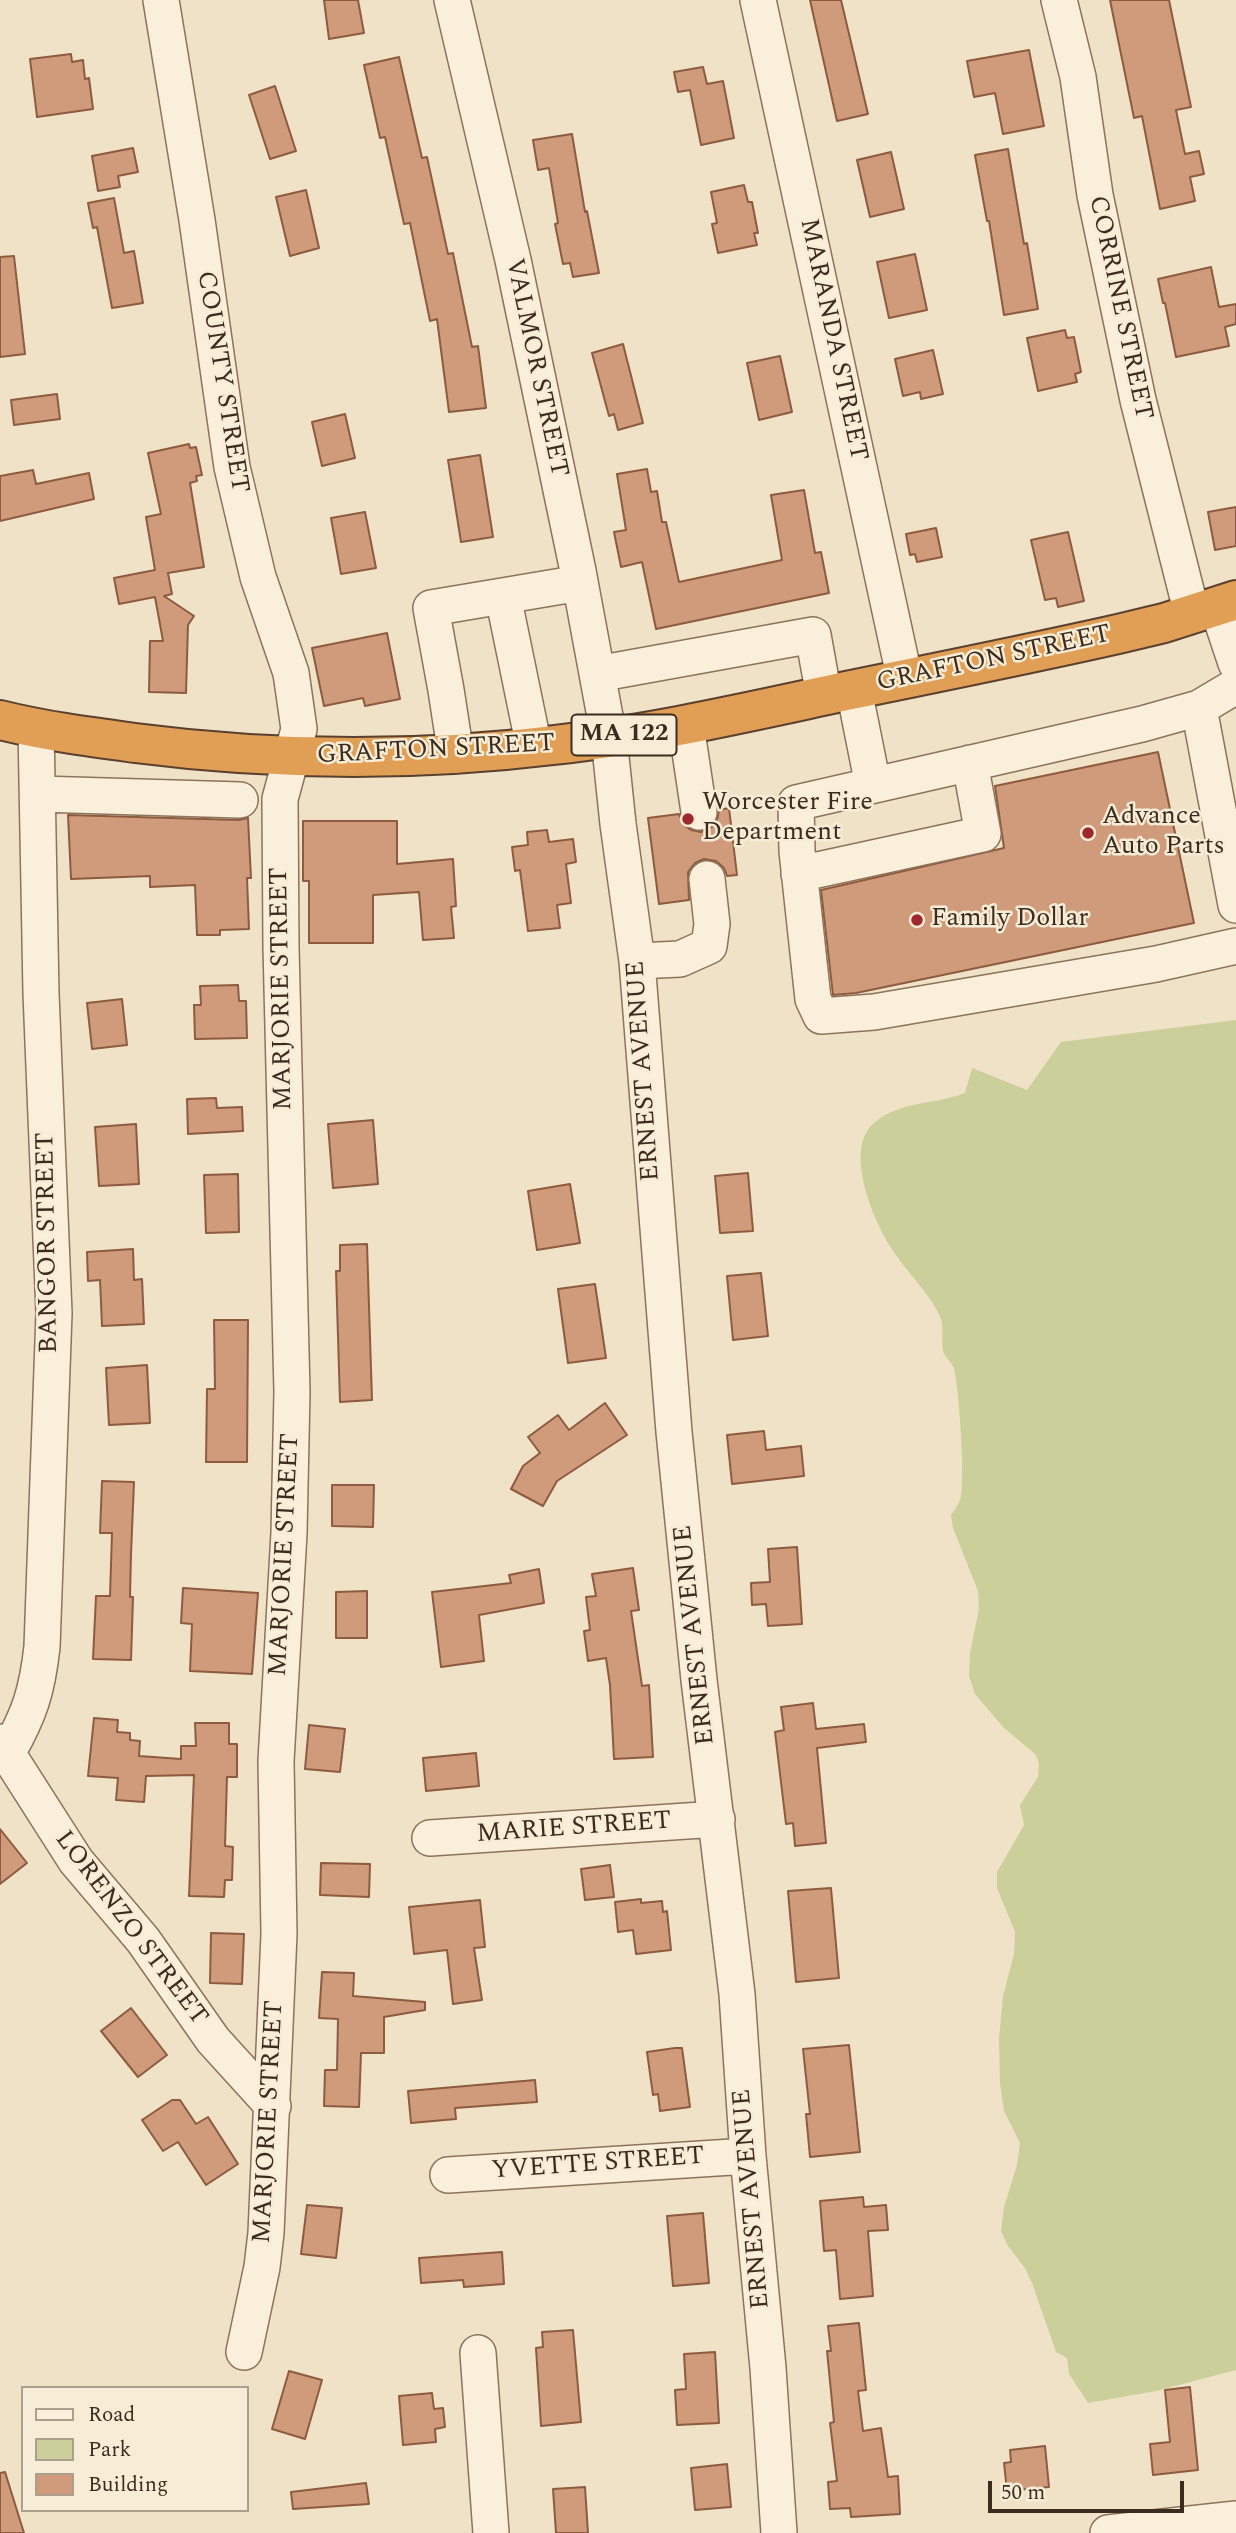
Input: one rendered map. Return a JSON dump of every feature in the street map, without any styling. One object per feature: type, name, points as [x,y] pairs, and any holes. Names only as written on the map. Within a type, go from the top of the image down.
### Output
[{"type":"highway","name":"GRAFTON STREET","points":[[18,724],[195,750],[293,758],[456,755],[609,738],[686,725],[1129,631],[1215,607]]},
{"type":"street","name":"COUNTY STREET","points":[[161,0],[197,220],[232,467],[258,577],[281,641],[294,692],[299,729],[293,758]]},
{"type":"street","name":"VALMOR STREET","points":[[452,0],[513,260],[609,738]]},
{"type":"street","name":"MARANDA STREET","points":[[758,0],[905,680]]},
{"type":"street","name":"CORRINE STREET","points":[[1059,0],[1077,77],[1095,195],[1138,400],[1236,663]]},
{"type":"street","points":[[456,755],[430,608],[580,583]]},
{"type":"street","points":[[503,596],[534,747]]},
{"type":"street","points":[[597,674],[813,635],[839,693],[873,785]]},
{"type":"street","points":[[1236,686],[1199,708],[1142,724],[796,803],[799,874],[813,999],[821,1016],[874,1012],[1156,964],[1236,946]]},
{"type":"street","points":[[1199,708],[1236,905]]},
{"type":"street","name":"BANGOR STREET","points":[[4,1747],[24,1722],[38,1682],[42,1647],[54,1299],[41,979],[39,794],[18,724]]},
{"type":"street","points":[[686,725],[699,812]]},
{"type":"street","name":"ERNEST AVENUE","points":[[609,738],[637,961],[673,1422],[699,1680],[737,1994],[779,2533]]},
{"type":"street","name":"MARJORIE STREET","points":[[244,2352],[265,2245],[279,1892],[276,1761],[289,1521],[292,1392],[280,799],[293,758]]},
{"type":"street","points":[[799,874],[983,834],[970,762]]},
{"type":"street","points":[[39,794],[240,800]]},
{"type":"street","points":[[637,961],[680,959],[709,946],[712,924],[707,879]]},
{"type":"street","name":"LORENZO STREET","points":[[4,1747],[76,1861],[143,1940],[213,2040],[272,2106]]},
{"type":"street","name":"MARIE STREET","points":[[430,1838],[717,1819]]},
{"type":"street","name":"YVETTE STREET","points":[[448,2175],[748,2156]]},
{"type":"street","points":[[478,2353],[491,2533]]},
{"type":"street","points":[[1108,2533],[1236,2519]]},
{"type":"green space","points":[[1236,1020],[1236,2370],[1156,2391],[1088,2403],[1069,2374],[1067,2358],[1056,2352],[1032,2283],[1001,2231],[1004,2207],[1017,2165],[1020,2143],[1004,2111],[1000,2083],[999,2039],[1003,1996],[1014,1954],[1015,1932],[997,1888],[997,1872],[1024,1825],[1020,1805],[1038,1777],[1039,1764],[1036,1755],[1003,1727],[975,1694],[969,1676],[970,1653],[979,1609],[978,1591],[953,1528],[951,1515],[960,1501],[962,1486],[961,1432],[954,1369],[943,1351],[942,1323],[937,1311],[897,1257],[877,1222],[865,1188],[861,1153],[864,1138],[880,1118],[903,1108],[965,1093],[972,1068],[1027,1090],[1061,1042]]},
{"type":"building","points":[[324,0],[358,0],[364,33],[329,39]]},
{"type":"building","points":[[810,0],[841,0],[868,114],[837,121]]},
{"type":"building","points":[[1110,0],[1169,0],[1191,107],[1176,110],[1185,154],[1199,151],[1204,174],[1190,177],[1195,201],[1160,209],[1142,116],[1134,118]]},
{"type":"building","points":[[1029,50],[1044,126],[1003,134],[995,93],[974,97],[967,61]]},
{"type":"building","points":[[71,54],[72,62],[83,60],[85,79],[89,78],[93,109],[37,117],[30,59]]},
{"type":"building","points":[[399,57],[422,158],[427,157],[448,254],[453,253],[472,347],[478,346],[486,408],[449,412],[437,319],[430,321],[410,223],[404,224],[385,137],[380,138],[364,65]]},
{"type":"building","points":[[703,67],[707,84],[723,81],[734,138],[701,145],[690,90],[678,92],[674,72]]},
{"type":"building","points":[[275,86],[296,151],[270,159],[249,95]]},
{"type":"building","points":[[572,134],[585,212],[587,211],[599,273],[573,277],[570,263],[563,264],[555,224],[558,223],[549,168],[538,170],[533,140]]},
{"type":"building","points":[[133,148],[138,172],[118,176],[120,187],[98,191],[92,156]]},
{"type":"building","points":[[1008,149],[1038,309],[1004,315],[975,155]]},
{"type":"building","points":[[891,152],[904,209],[870,217],[857,160]]},
{"type":"building","points":[[744,185],[748,202],[752,202],[758,233],[754,233],[757,245],[718,253],[712,224],[717,223],[711,192]]},
{"type":"building","points":[[306,190],[319,248],[290,256],[276,197]]},
{"type":"building","points":[[114,198],[124,253],[134,251],[143,303],[112,308],[97,227],[93,228],[88,203]]},
{"type":"building","points":[[915,254],[927,310],[889,318],[877,262]]},
{"type":"building","points":[[14,256],[25,354],[0,357],[0,257]]},
{"type":"building","points":[[1211,267],[1219,307],[1236,304],[1236,324],[1225,327],[1229,346],[1176,357],[1158,279]]},
{"type":"building","points":[[1065,330],[1067,338],[1074,337],[1081,372],[1075,374],[1077,382],[1038,391],[1027,338]]},
{"type":"building","points":[[623,344],[643,423],[618,430],[614,414],[609,416],[592,353]]},
{"type":"building","points":[[933,350],[943,394],[921,399],[920,392],[903,396],[895,359]]},
{"type":"building","points":[[780,356],[792,412],[759,420],[747,363]]},
{"type":"building","points":[[57,394],[60,419],[14,425],[11,400]]},
{"type":"building","points":[[345,414],[355,458],[322,466],[312,422]]},
{"type":"building","points":[[189,444],[190,448],[196,447],[202,475],[196,476],[197,481],[190,483],[204,567],[168,573],[172,594],[164,596],[194,616],[188,625],[186,693],[149,692],[150,641],[163,641],[155,597],[119,604],[114,578],[155,570],[146,517],[161,514],[148,453]]},
{"type":"building","points":[[480,455],[493,537],[461,542],[448,460]]},
{"type":"building","points":[[647,469],[651,492],[657,491],[662,522],[666,522],[679,582],[782,560],[771,495],[804,490],[815,553],[821,552],[829,593],[656,629],[642,562],[621,567],[614,532],[626,530],[617,474]]},
{"type":"building","points":[[33,470],[36,484],[89,473],[94,499],[0,521],[0,476]]},
{"type":"building","points":[[1236,507],[1236,546],[1215,550],[1208,512]]},
{"type":"building","points":[[365,512],[376,568],[341,574],[331,518]]},
{"type":"building","points":[[936,528],[942,557],[917,562],[915,554],[910,555],[906,534]]},
{"type":"building","points":[[1068,532],[1084,601],[1058,607],[1056,598],[1045,600],[1031,540]]},
{"type":"building","points":[[387,633],[400,699],[365,706],[363,698],[324,706],[312,648]]},
{"type":"building","points":[[1158,752],[1194,923],[856,993],[833,995],[821,890],[1004,848],[995,786]]},
{"type":"building","points":[[729,808],[737,875],[727,876],[724,868],[716,861],[704,859],[695,863],[688,872],[689,900],[659,904],[648,818],[679,814],[684,825],[701,832],[712,827],[719,810]]},
{"type":"building","points":[[68,815],[239,820],[248,818],[251,878],[247,878],[249,929],[220,930],[220,935],[197,935],[195,885],[150,887],[150,876],[71,879]]},
{"type":"building","points":[[303,821],[397,821],[397,864],[453,859],[456,906],[451,907],[454,938],[423,940],[419,892],[373,895],[373,943],[309,943],[309,881],[303,881]]},
{"type":"building","points":[[547,830],[549,842],[573,839],[576,862],[566,864],[571,903],[557,905],[560,928],[528,931],[520,870],[515,871],[512,847],[528,845],[527,832]]},
{"type":"building","points":[[238,985],[239,1001],[246,1001],[247,1038],[195,1039],[194,1005],[201,1005],[200,986]]},
{"type":"building","points":[[122,999],[127,1045],[92,1049],[87,1003]]},
{"type":"building","points":[[216,1098],[217,1108],[242,1107],[243,1131],[188,1134],[187,1099]]},
{"type":"building","points":[[373,1120],[378,1184],[333,1188],[328,1124]]},
{"type":"building","points":[[136,1124],[139,1184],[99,1186],[95,1127]]},
{"type":"building","points":[[748,1173],[753,1231],[720,1233],[715,1176]]},
{"type":"building","points":[[238,1174],[239,1232],[206,1233],[204,1175]]},
{"type":"building","points":[[570,1184],[580,1243],[537,1250],[528,1191]]},
{"type":"building","points":[[367,1244],[372,1400],[340,1402],[336,1271],[340,1271],[340,1245]]},
{"type":"building","points":[[133,1249],[134,1280],[142,1279],[144,1324],[102,1326],[100,1280],[88,1281],[87,1252]]},
{"type":"building","points":[[761,1273],[768,1336],[733,1340],[727,1276]]},
{"type":"building","points":[[595,1284],[606,1358],[568,1363],[558,1289]]},
{"type":"building","points":[[214,1320],[248,1320],[247,1462],[206,1462],[207,1389],[215,1389]]},
{"type":"building","points":[[147,1365],[150,1423],[109,1425],[106,1368]]},
{"type":"building","points":[[605,1403],[627,1435],[557,1481],[543,1506],[511,1489],[523,1466],[540,1453],[528,1437],[558,1415],[569,1430]]},
{"type":"building","points":[[764,1431],[766,1450],[801,1446],[804,1476],[732,1484],[727,1435]]},
{"type":"building","points":[[102,1481],[134,1482],[131,1660],[93,1659],[96,1596],[110,1596],[112,1533],[100,1533]]},
{"type":"building","points":[[332,1485],[374,1485],[373,1527],[332,1526]]},
{"type":"building","points":[[797,1547],[802,1624],[768,1626],[766,1604],[752,1605],[751,1583],[770,1582],[768,1549]]},
{"type":"building","points":[[633,1568],[639,1610],[631,1611],[642,1686],[649,1685],[653,1757],[614,1759],[606,1658],[588,1661],[584,1631],[590,1630],[586,1597],[596,1596],[592,1574]]},
{"type":"building","points":[[539,1569],[544,1603],[479,1615],[484,1661],[441,1667],[432,1592],[511,1583],[509,1575]]},
{"type":"building","points":[[183,1588],[258,1593],[252,1674],[190,1671],[192,1624],[181,1623]]},
{"type":"building","points":[[367,1591],[367,1638],[336,1638],[336,1592]]},
{"type":"building","points":[[813,1703],[816,1729],[864,1724],[866,1742],[817,1748],[826,1843],[795,1846],[793,1823],[786,1824],[775,1732],[784,1730],[781,1707]]},
{"type":"building","points":[[94,1718],[118,1720],[117,1732],[130,1733],[130,1740],[140,1741],[139,1756],[181,1759],[181,1746],[196,1746],[195,1723],[229,1723],[229,1744],[237,1744],[237,1777],[227,1777],[225,1846],[233,1847],[232,1880],[225,1880],[224,1897],[189,1896],[194,1775],[146,1776],[144,1802],[116,1800],[118,1778],[88,1776]]},
{"type":"building","points":[[309,1725],[345,1729],[340,1772],[305,1769]]},
{"type":"building","points":[[476,1753],[479,1786],[426,1791],[423,1758]]},
{"type":"building","points":[[0,1829],[27,1863],[0,1884]]},
{"type":"building","points":[[321,1863],[370,1864],[369,1897],[320,1895]]},
{"type":"building","points":[[610,1865],[614,1897],[585,1900],[581,1869]]},
{"type":"building","points":[[831,1888],[839,1978],[796,1982],[788,1891]]},
{"type":"building","points":[[641,1899],[641,1903],[662,1901],[663,1912],[667,1911],[671,1950],[636,1954],[633,1930],[618,1932],[615,1902]]},
{"type":"building","points":[[480,1900],[485,1947],[474,1948],[482,2000],[453,2004],[447,1950],[414,1954],[409,1907]]},
{"type":"building","points":[[211,1933],[244,1934],[242,1984],[210,1983]]},
{"type":"building","points":[[322,1972],[354,1973],[353,1996],[425,2002],[425,2010],[384,2017],[384,2053],[361,2053],[359,2107],[324,2106],[325,2070],[337,2070],[338,2019],[319,2018]]},
{"type":"building","points":[[131,2008],[167,2055],[138,2077],[101,2031]]},
{"type":"building","points":[[849,2045],[860,2152],[810,2157],[806,2114],[810,2114],[803,2049]]},
{"type":"building","points":[[682,2048],[690,2107],[660,2111],[658,2094],[653,2095],[647,2052]]},
{"type":"building","points":[[535,2080],[537,2102],[455,2108],[456,2119],[411,2123],[408,2091]]},
{"type":"building","points":[[172,2100],[180,2100],[196,2124],[208,2117],[238,2164],[206,2185],[178,2142],[163,2151],[142,2120]]},
{"type":"building","points":[[863,2197],[864,2207],[886,2205],[888,2230],[868,2231],[873,2296],[840,2299],[836,2250],[824,2251],[820,2201]]},
{"type":"building","points":[[307,2205],[342,2208],[336,2258],[301,2254]]},
{"type":"building","points":[[703,2213],[709,2283],[673,2286],[667,2216]]},
{"type":"building","points":[[502,2252],[504,2284],[464,2287],[463,2280],[421,2283],[419,2258]]},
{"type":"building","points":[[859,2323],[866,2390],[858,2391],[863,2431],[881,2428],[888,2477],[898,2476],[900,2514],[851,2517],[850,2508],[830,2509],[828,2482],[837,2481],[830,2423],[834,2422],[827,2351],[831,2351],[828,2326]]},
{"type":"building","points":[[573,2330],[581,2422],[541,2426],[536,2348],[543,2347],[542,2332]]},
{"type":"building","points":[[715,2352],[719,2423],[677,2425],[675,2390],[686,2389],[684,2354]]},
{"type":"building","points":[[289,2371],[322,2380],[305,2439],[272,2429]]},
{"type":"building","points":[[1190,2387],[1198,2470],[1153,2475],[1150,2444],[1170,2442],[1165,2390]]},
{"type":"building","points":[[432,2393],[434,2409],[443,2408],[445,2427],[435,2429],[436,2442],[403,2445],[399,2396]]},
{"type":"building","points":[[1045,2446],[1049,2487],[1007,2491],[1004,2463],[1011,2462],[1010,2450]]},
{"type":"building","points":[[727,2464],[731,2507],[695,2510],[691,2468]]},
{"type":"building","points":[[5,2472],[24,2533],[0,2533],[0,2473]]},
{"type":"building","points":[[366,2483],[369,2504],[293,2509],[291,2492]]},
{"type":"building","points":[[585,2487],[588,2533],[556,2533],[553,2489]]},
{"type":"place","name":"Worcester Fire Department","points":[[688,819]]},
{"type":"place","name":"Advance Auto Parts","points":[[1088,833]]},
{"type":"place","name":"Family Dollar","points":[[917,920]]}]
